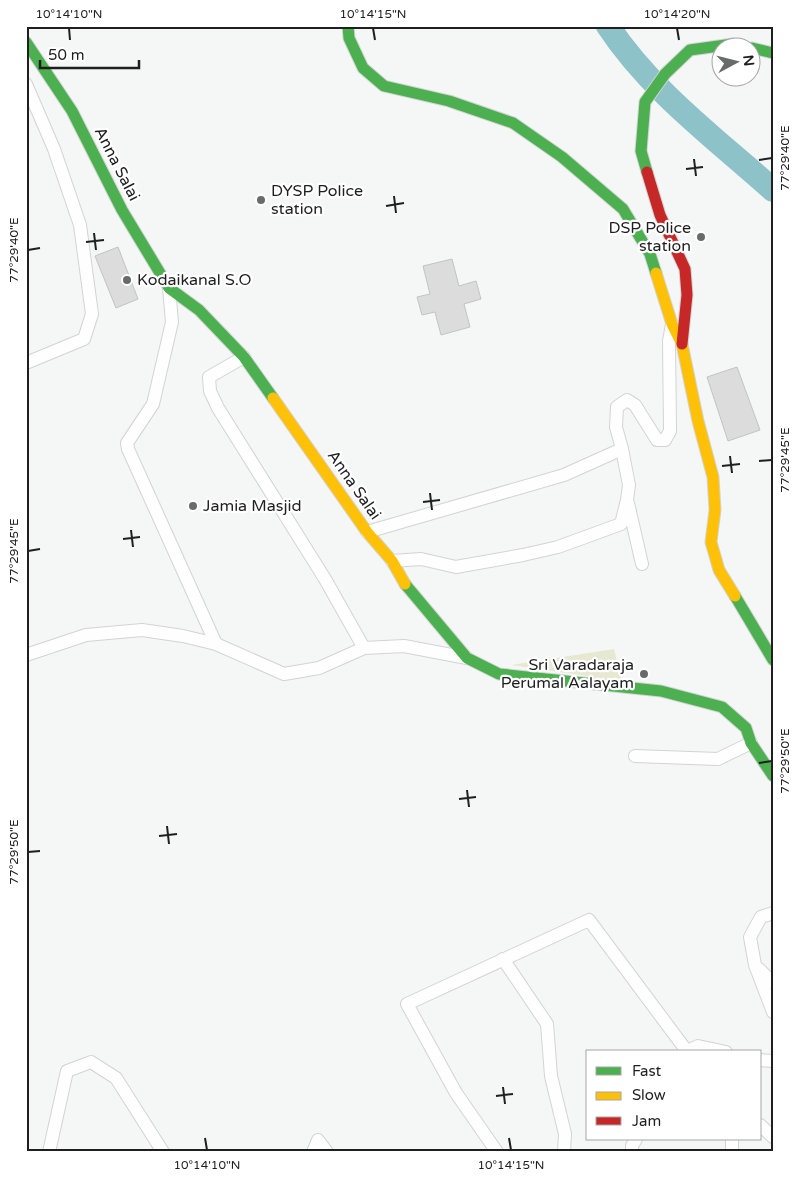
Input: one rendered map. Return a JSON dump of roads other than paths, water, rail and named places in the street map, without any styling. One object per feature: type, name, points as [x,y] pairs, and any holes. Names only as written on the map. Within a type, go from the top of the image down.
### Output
[{"type":"street","points":[[348,26],[349,38],[363,68],[384,86],[449,101],[514,123],[562,157],[623,208],[650,254],[672,324],[682,344],[698,421],[713,477],[715,510],[711,542],[719,570],[773,660]]},
{"type":"street","name":"Anna Salai","points":[[26,42],[72,111],[122,210],[169,288],[199,310],[244,357],[367,532],[392,561],[406,586],[467,658],[499,674],[661,691],[722,707],[746,728],[752,743],[773,776]]},
{"type":"street","points":[[682,344],[687,295],[685,269],[660,215],[641,151],[644,102],[665,74],[690,50],[712,47]]},
{"type":"street","points":[[26,84],[54,149],[80,225],[92,314],[84,338],[26,363]]},
{"type":"street","points":[[169,288],[172,322],[153,404],[127,443],[128,449],[216,644]]},
{"type":"street","points":[[392,561],[421,559],[456,567],[558,547],[621,524],[628,500],[629,485],[616,427],[617,407],[627,400],[634,405],[657,440],[665,440],[670,431],[669,341],[672,324]]},
{"type":"street","points":[[244,357],[209,377],[210,390],[218,408],[325,579],[364,648]]},
{"type":"street","points":[[367,532],[564,475],[622,449]]},
{"type":"street","points":[[628,500],[642,564]]},
{"type":"street","points":[[26,655],[86,635],[142,630],[216,644],[284,674],[319,668],[364,648],[404,646],[467,658]]},
{"type":"street","points":[[634,756],[718,759],[752,743]]},
{"type":"street","points":[[773,912],[761,917],[750,937],[755,965],[773,1012]]},
{"type":"street","points":[[497,1152],[456,1093],[407,1004],[589,920],[693,1050]]},
{"type":"street","points":[[503,959],[547,1024],[551,1076],[565,1134],[564,1152]]},
{"type":"street","points":[[755,965],[773,983]]},
{"type":"street","points":[[49,1152],[67,1071],[91,1062],[116,1078],[163,1152]]},
{"type":"street","points":[[762,1127],[773,1137]]},
{"type":"street","points":[[313,1152],[318,1140],[327,1152]]},
{"type":"street","points":[[632,1152],[632,1146],[635,1140]]},
{"type":"waterway","points":[[608,26],[625,50],[664,93],[773,190]]},
{"type":"place","name":"DYSP Police station","points":[[261,200]]},
{"type":"place","name":"DSP Police station","points":[[701,237]]},
{"type":"place","name":"Kodaikanal S.O","points":[[127,280]]},
{"type":"place","name":"Jamia Masjid","points":[[193,506]]},
{"type":"place","name":"Sri Varadaraja Perumal Aalayam","points":[[644,674]]}]
